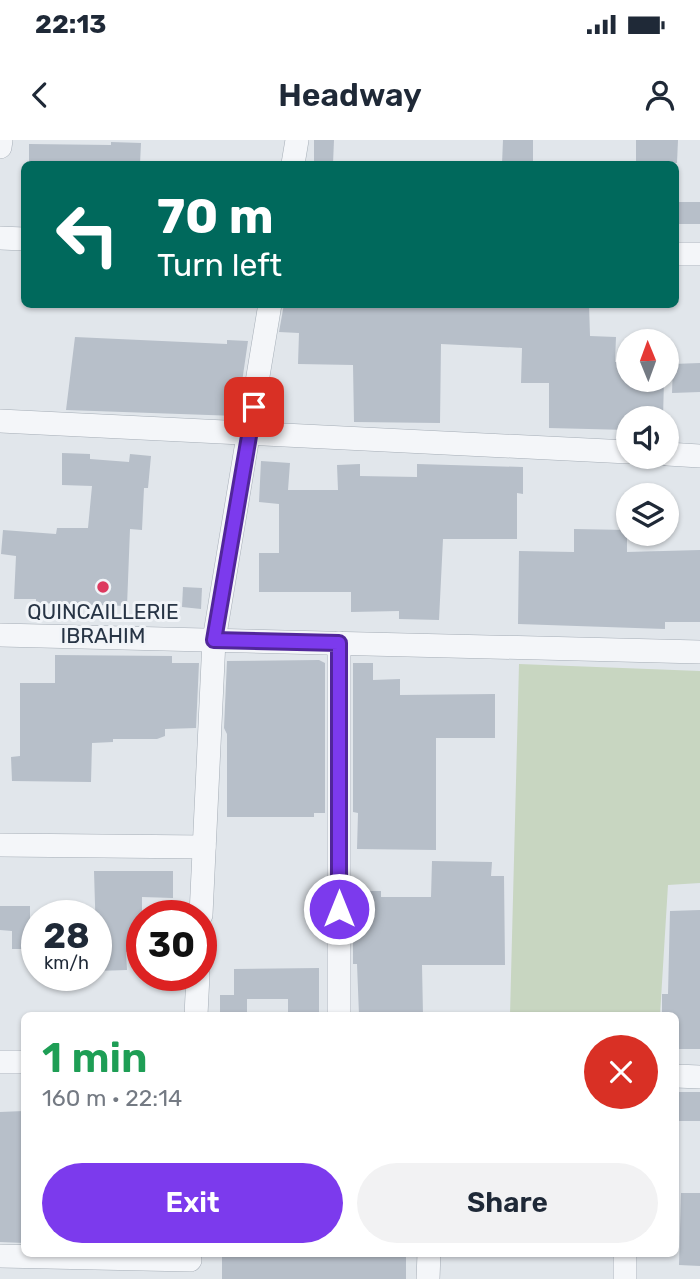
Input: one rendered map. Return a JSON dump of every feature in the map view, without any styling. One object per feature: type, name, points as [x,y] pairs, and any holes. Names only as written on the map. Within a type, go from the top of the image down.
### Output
[{"type":"street","points":[[0,147],[1,140]]},
{"type":"street","points":[[294,161],[297,140]]},
{"type":"street","points":[[0,238],[21,239]]},
{"type":"street","points":[[679,254],[700,254]]},
{"type":"street","points":[[202,900],[214,640],[269,308]]},
{"type":"street","points":[[0,421],[616,451]]},
{"type":"street","points":[[679,455],[700,456]]},
{"type":"street","points":[[0,635],[700,652]]},
{"type":"street","points":[[339,643],[339,1012]]},
{"type":"street","points":[[0,845],[204,847]]},
{"type":"street","points":[[196,1012],[197,991]]},
{"type":"street","points":[[0,1062],[21,1062]]},
{"type":"street","points":[[679,1076],[700,1077]]},
{"type":"street","points":[[0,1256],[21,1257]]},
{"type":"street","points":[[24,1257],[189,1264]]},
{"type":"street","points":[[428,1279],[429,1257]]},
{"type":"street","points":[[625,1257],[625,1279]]},
{"type":"green space","points":[[519,664],[700,671],[700,883],[668,885],[660,1012],[510,1012]]},
{"type":"building","points":[[314,140],[334,140],[333,161],[314,161]]},
{"type":"building","points":[[503,140],[533,140],[533,161],[502,161]]},
{"type":"building","points":[[636,140],[678,140],[677,161],[636,161]]},
{"type":"building","points":[[111,142],[141,143],[140,161],[29,161],[29,144],[111,145]]},
{"type":"building","points":[[679,202],[700,202],[700,224],[679,224]]},
{"type":"building","points":[[283,308],[589,308],[590,336],[616,337],[616,392],[664,392],[663,406],[616,406],[616,430],[549,428],[549,383],[521,383],[522,348],[441,344],[440,423],[354,422],[353,365],[298,364],[299,333],[279,332]]},
{"type":"building","points":[[75,337],[227,344],[227,340],[248,341],[237,416],[66,410]]},
{"type":"building","points":[[700,363],[700,392],[672,393],[679,392],[679,364]]},
{"type":"building","points":[[62,453],[90,454],[90,459],[129,462],[130,454],[151,456],[148,488],[144,488],[142,530],[130,529],[127,606],[36,603],[36,599],[14,599],[16,556],[1,554],[3,530],[56,534],[57,528],[88,528],[92,486],[62,485]]},
{"type":"building","points":[[261,461],[290,463],[288,490],[338,490],[337,465],[360,464],[360,476],[417,477],[417,464],[523,467],[523,494],[517,493],[517,539],[443,539],[439,620],[399,619],[399,611],[351,612],[351,592],[259,592],[259,553],[279,553],[279,504],[259,502]]},
{"type":"building","points":[[574,529],[616,530],[616,546],[627,546],[627,552],[700,550],[700,622],[665,622],[665,629],[518,624],[519,551],[574,552]]},
{"type":"building","points":[[183,587],[202,588],[201,609],[182,607]]},
{"type":"building","points":[[55,655],[172,656],[172,663],[199,663],[196,728],[165,729],[165,736],[157,739],[113,739],[113,742],[92,743],[91,782],[12,781],[11,757],[20,756],[20,683],[55,683]]},
{"type":"building","points":[[319,660],[325,663],[325,813],[314,813],[314,817],[227,817],[227,734],[224,728],[227,661]]},
{"type":"building","points":[[353,663],[373,663],[373,680],[400,679],[400,695],[495,694],[495,738],[436,738],[436,850],[357,849],[358,813],[353,812]]},
{"type":"building","points":[[432,861],[492,862],[491,876],[504,876],[505,965],[422,965],[423,1012],[359,1012],[357,964],[353,964],[353,891],[381,891],[381,897],[431,897]]},
{"type":"building","points":[[94,871],[173,871],[173,898],[142,897],[142,900],[126,900],[126,970],[112,970],[112,900],[95,900]]},
{"type":"building","points":[[0,906],[21,906],[21,949],[12,949],[12,931],[0,930]]},
{"type":"building","points":[[700,910],[700,1049],[679,1049],[679,1012],[662,1012],[662,994],[668,994],[670,911]]},
{"type":"building","points":[[319,968],[319,1012],[288,1012],[288,999],[247,999],[247,1012],[220,1012],[220,995],[234,995],[234,969]]},
{"type":"building","points":[[679,1092],[700,1092],[700,1121],[679,1121]]},
{"type":"building","points":[[21,1111],[21,1243],[0,1242],[0,1112]]},
{"type":"building","points":[[681,1193],[700,1193],[700,1266],[679,1265]]},
{"type":"building","points":[[222,1257],[406,1257],[406,1279],[222,1279]]},
{"type":"place","name":"QUINCAILLERIE IBRAHIM","points":[[103,587]]},
{"type":"route","points":[[254,407],[214,640],[339,643],[339,909]]}]
